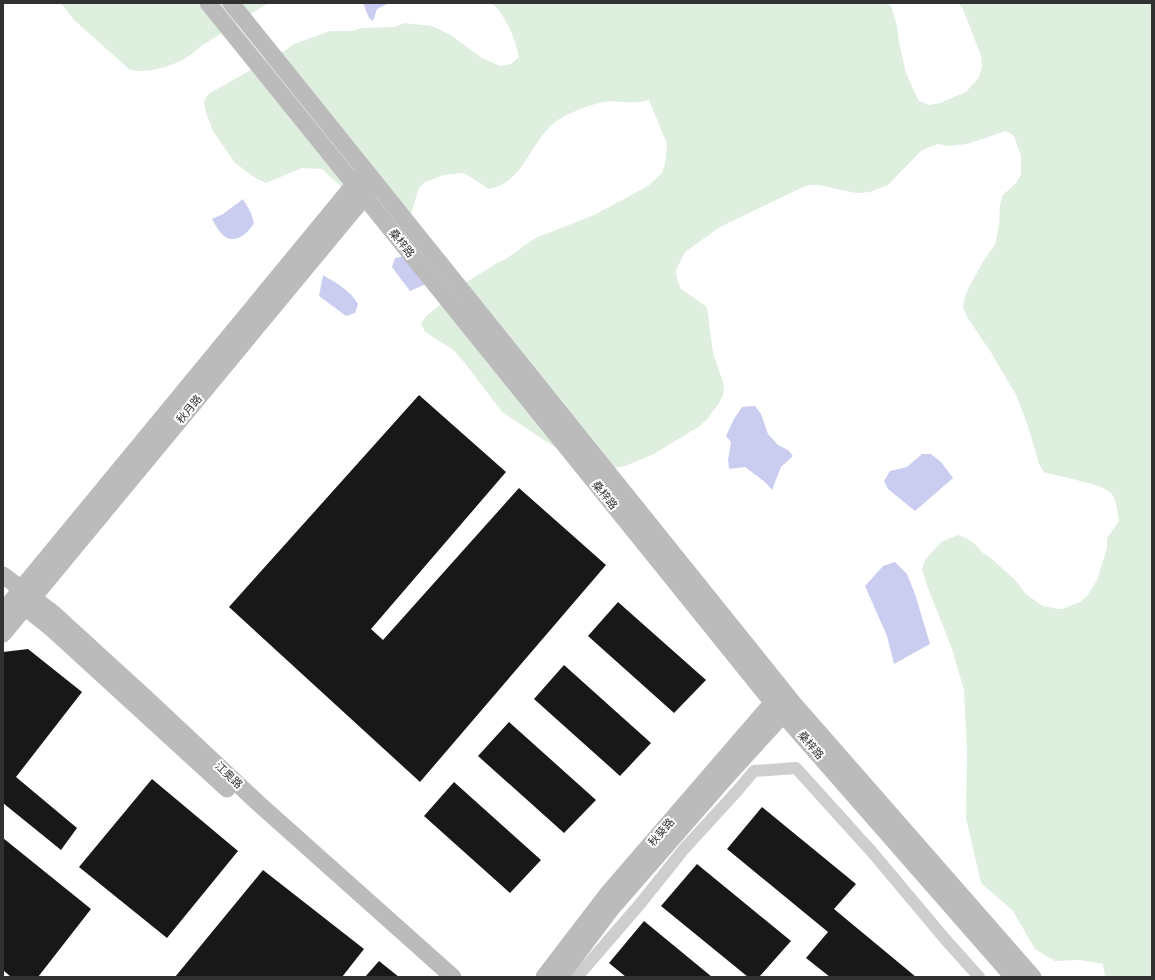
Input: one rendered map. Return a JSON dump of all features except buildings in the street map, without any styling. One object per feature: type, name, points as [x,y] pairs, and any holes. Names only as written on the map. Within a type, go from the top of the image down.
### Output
[{"type":"street","name":"桑梓路","points":[[208,3],[359,190],[783,703],[1013,977]]},
{"type":"street","name":"桑梓路","points":[[231,3],[376,184],[783,703],[1033,977]]},
{"type":"street","name":"秋月路","points":[[3,612],[19,596],[359,190],[365,171]]},
{"type":"street","name":"秋月路","points":[[359,190],[376,184]]},
{"type":"street","name":"江奥路","points":[[3,575],[19,596],[51,628],[252,812],[406,948],[436,977]]},
{"type":"street","name":"秋月路","points":[[3,634],[19,596]]},
{"type":"street","name":"江奥路","points":[[19,596],[59,619],[258,803],[453,977]]},
{"type":"street","name":"秋葵路","points":[[544,977],[609,892],[783,703]]},
{"type":"street","name":"秋葵路","points":[[560,977],[612,908],[783,703]]},
{"type":"street","points":[[577,977],[640,904],[684,849],[738,790],[754,770],[796,768],[872,852],[979,977]]},
{"type":"green space","points":[[61,3],[268,3],[176,63],[158,69],[139,71],[130,70],[74,20]]},
{"type":"green space","points":[[492,3],[887,3],[891,6],[897,26],[906,73],[919,101],[929,105],[940,103],[966,92],[979,77],[982,67],[981,56],[963,9],[958,3],[1152,3],[1152,977],[1105,977],[1103,964],[1080,960],[1055,961],[1035,949],[1013,911],[981,883],[966,818],[967,753],[964,690],[952,649],[922,569],[925,560],[941,542],[958,535],[968,539],[976,545],[983,553],[1014,579],[1026,594],[1034,600],[1043,606],[1062,609],[1080,602],[1087,596],[1097,580],[1107,548],[1107,538],[1119,521],[1115,500],[1108,490],[1044,472],[1039,464],[1028,426],[1016,395],[992,354],[967,317],[963,307],[965,296],[969,287],[984,260],[995,245],[999,225],[1000,205],[1003,195],[1016,183],[1021,174],[1021,156],[1014,136],[1006,131],[967,144],[949,146],[938,144],[922,150],[888,185],[870,192],[850,192],[820,185],[810,185],[801,188],[720,227],[685,252],[676,270],[677,279],[681,289],[707,307],[713,353],[724,385],[723,395],[708,418],[700,426],[652,455],[625,466],[596,471],[562,452],[502,412],[465,363],[452,349],[425,332],[421,324],[426,316],[441,304],[454,290],[506,259],[528,243],[538,237],[594,215],[648,186],[662,173],[665,164],[667,144],[649,100],[638,102],[604,102],[563,117],[549,128],[520,169],[501,185],[489,189],[463,173],[444,175],[425,182],[419,188],[410,218],[403,224],[393,225],[374,217],[322,169],[302,168],[266,183],[257,179],[235,163],[213,131],[206,113],[204,102],[208,94],[294,44],[330,31],[352,31],[361,28],[395,27],[404,23],[432,26],[449,34],[482,58],[500,66],[511,64],[519,57],[515,42],[502,14]]},
{"type":"water","points":[[363,3],[389,3],[377,9],[373,21],[369,18]]},
{"type":"water","points":[[243,199],[251,213],[254,223],[244,235],[235,239],[230,239],[225,237],[217,228],[212,219],[223,214]]},
{"type":"water","points":[[409,255],[431,257],[437,264],[433,281],[410,291],[392,267],[395,258]]},
{"type":"water","points":[[323,275],[342,287],[355,299],[358,304],[355,313],[346,316],[319,296]]},
{"type":"water","points":[[755,406],[761,414],[768,434],[778,445],[788,450],[793,456],[781,467],[772,490],[765,482],[745,467],[729,469],[728,460],[731,442],[726,436],[734,419],[742,407]]},
{"type":"water","points":[[922,454],[931,454],[941,462],[953,478],[915,511],[888,489],[884,481],[890,471],[907,467]]},
{"type":"water","points":[[895,562],[907,574],[915,594],[930,644],[894,664],[887,636],[865,586],[883,566]]}]
